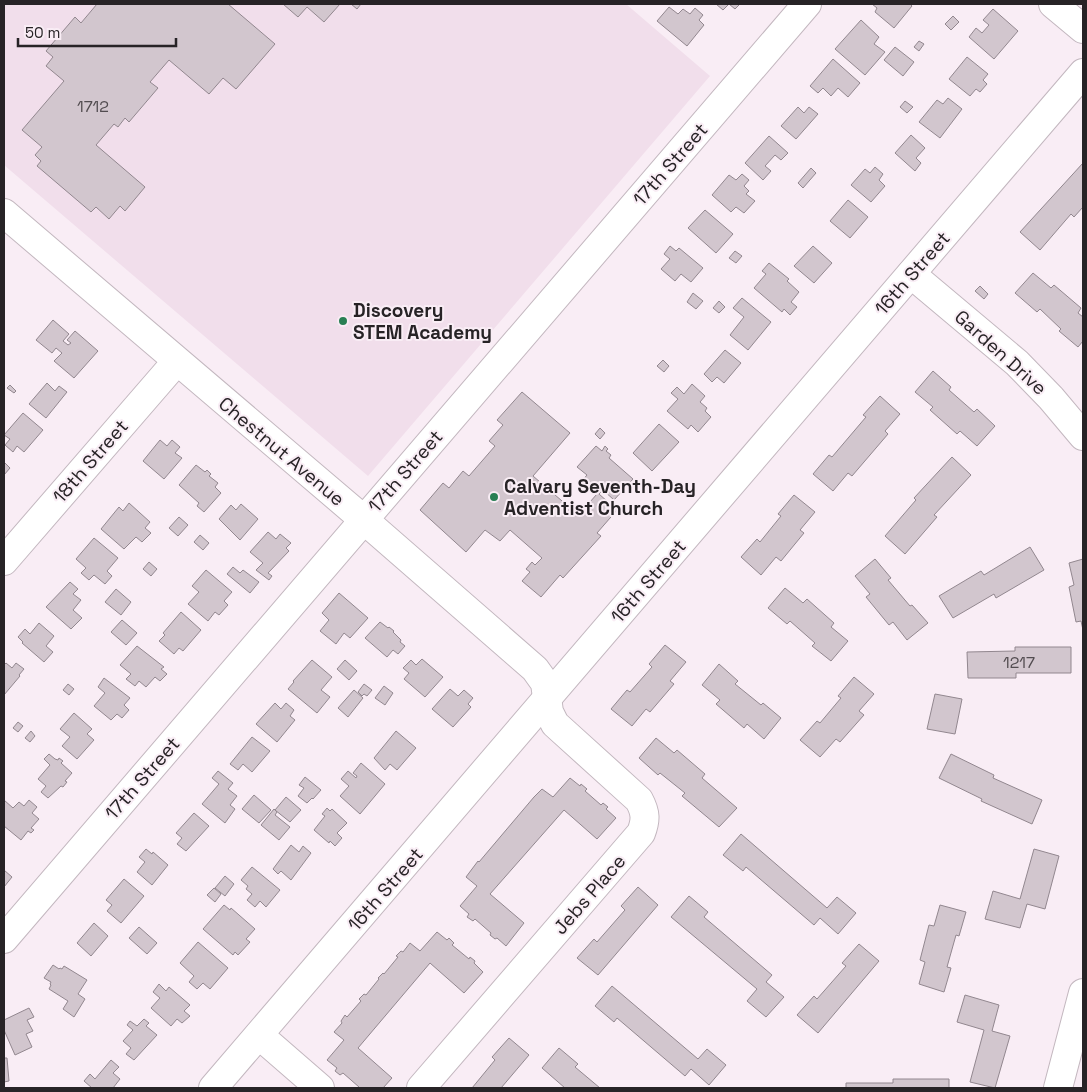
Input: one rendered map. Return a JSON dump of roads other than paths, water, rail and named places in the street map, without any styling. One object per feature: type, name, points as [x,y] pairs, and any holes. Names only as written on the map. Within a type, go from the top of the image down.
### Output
[{"type":"street","name":"17th Street","points":[[4,938],[807,4]]},
{"type":"street","points":[[1053,4],[1083,29]]},
{"type":"street","name":"16th Street","points":[[213,1088],[1083,73]]},
{"type":"street","name":"Chestnut Avenue","points":[[4,213],[535,669],[545,683],[548,698]]},
{"type":"street","name":"Garden Drive","points":[[911,274],[1017,363],[1051,398],[1083,436]]},
{"type":"street","name":"18th Street","points":[[4,561],[176,361]]},
{"type":"street","name":"Jebs Place","points":[[420,1088],[641,833],[644,827],[646,820],[645,811],[639,800],[555,724],[549,712],[548,698]]},
{"type":"street","points":[[1058,1088],[1083,993]]},
{"type":"street","points":[[259,1035],[320,1088]]},
{"type":"place","name":"Discovery STEM Academy","points":[[343,321]]},
{"type":"place","name":"Calvary Seventh-Day Adventist Church","points":[[494,497]]}]
